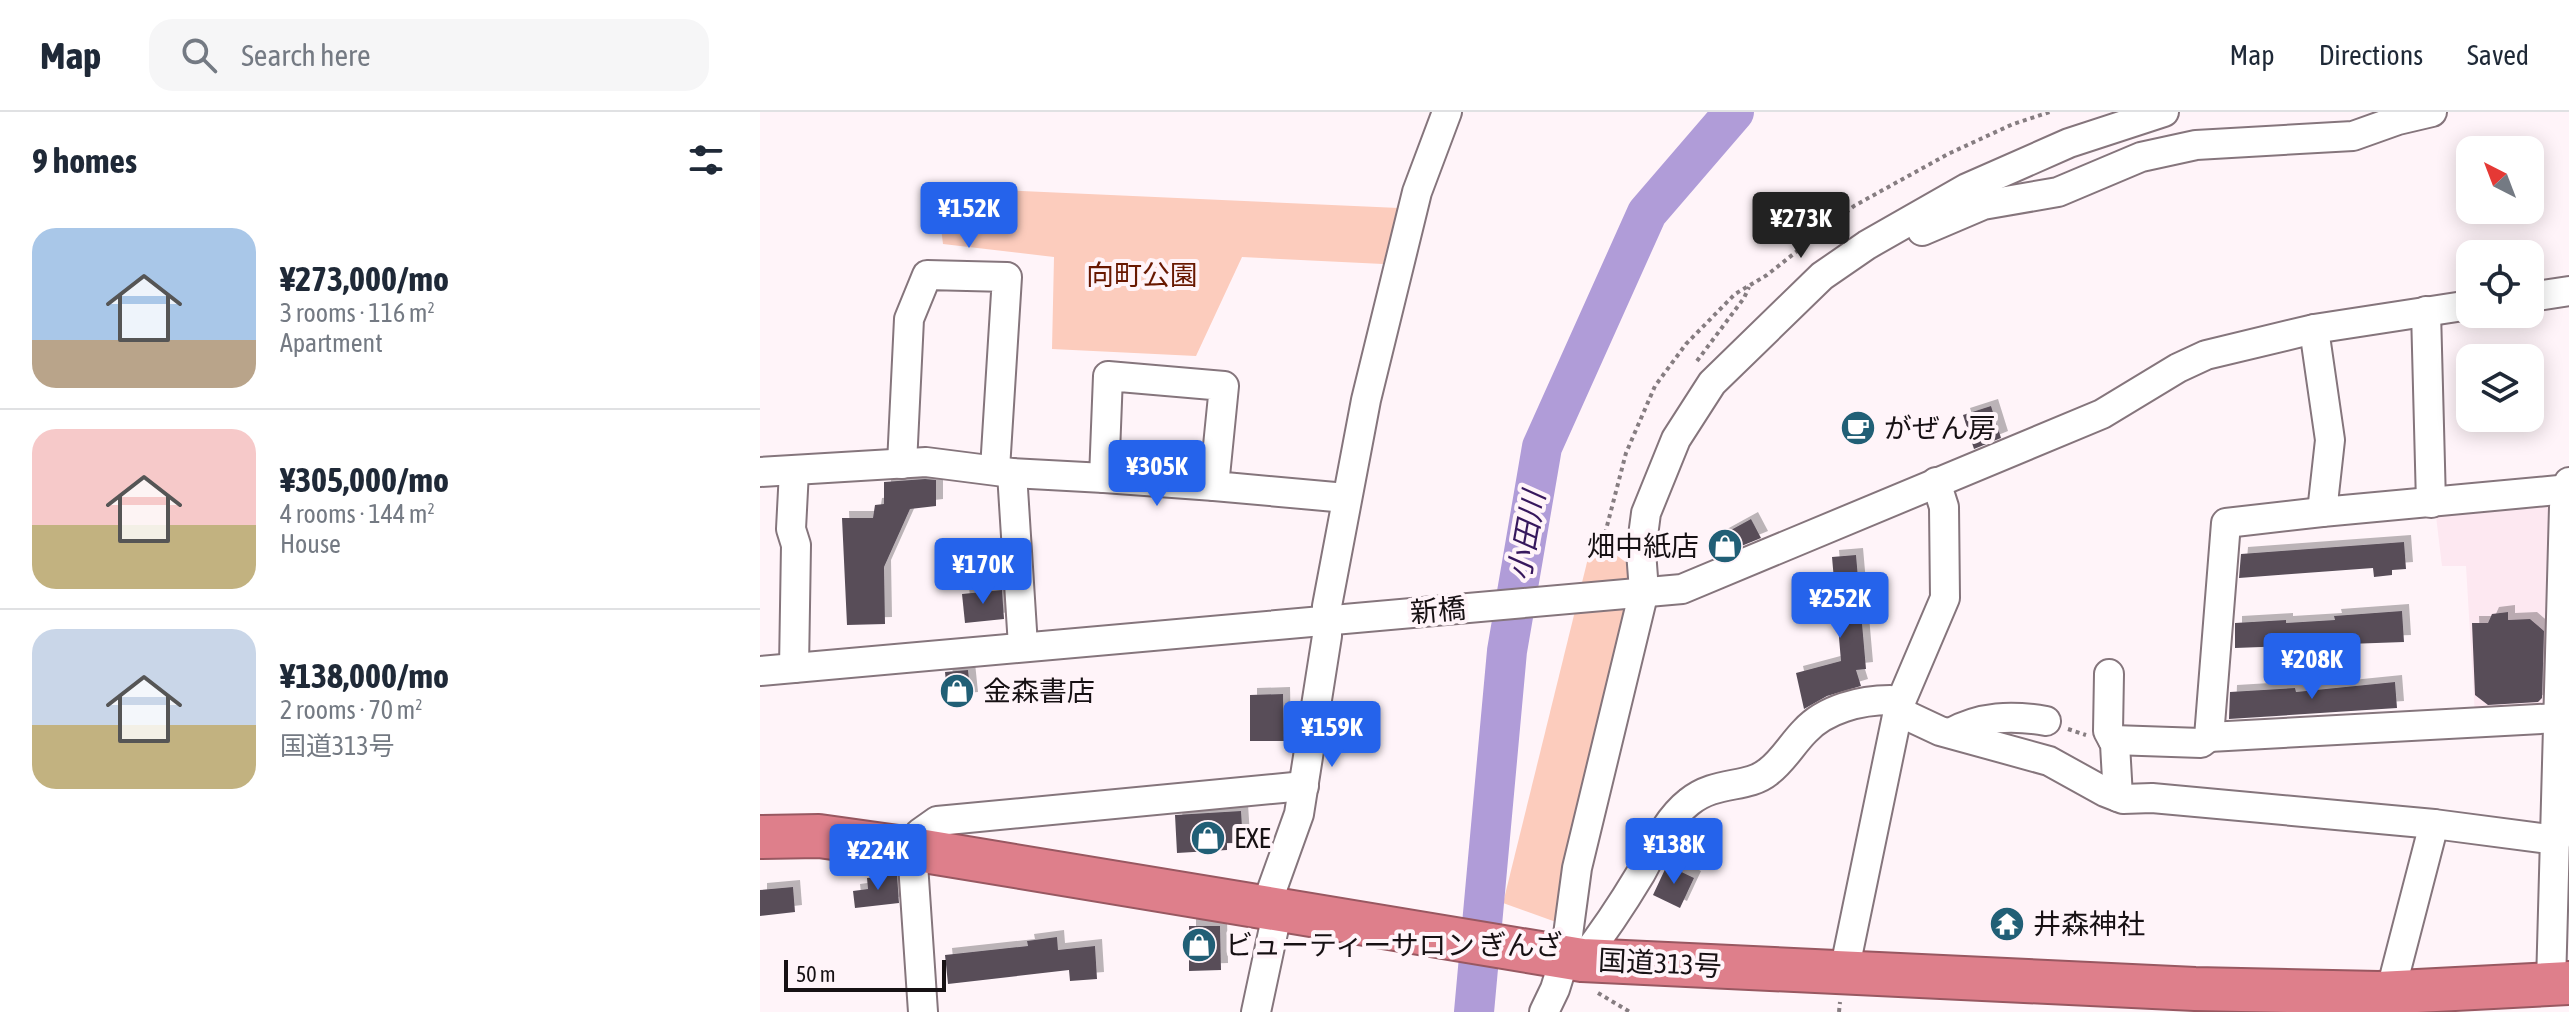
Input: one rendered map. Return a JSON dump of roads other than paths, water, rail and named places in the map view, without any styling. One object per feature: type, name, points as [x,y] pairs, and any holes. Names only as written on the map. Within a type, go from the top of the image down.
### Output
[{"type":"highway","name":"国道313号","points":[[760,837],[819,836],[912,849],[1561,957],[1844,972],[2187,1000],[2387,1002],[2560,984]]},
{"type":"street","points":[[1256,1012],[1299,814],[1327,636],[1334,620],[1346,498],[1366,400],[1417,192],[1447,112]]},
{"type":"street","points":[[1544,1012],[1561,957],[1577,868],[1637,592],[1646,513],[1676,439],[1712,383],[1822,276],[1867,245],[1967,188],[2069,143],[2164,112]]},
{"type":"street","points":[[1867,245],[1925,230],[1983,205],[2058,192],[2141,157],[2196,145],[2353,136],[2432,112]]},
{"type":"street","points":[[902,464],[909,319],[927,275],[1007,277],[1004,471],[1023,646]]},
{"type":"street","points":[[2544,295],[2569,291]]},
{"type":"street","name":"新橋","points":[[760,671],[1682,589],[2102,414],[2178,368],[2206,355],[2314,329],[2456,307]]},
{"type":"street","points":[[2426,311],[2431,503]]},
{"type":"street","points":[[2314,329],[2330,440],[2322,512]]},
{"type":"street","points":[[1104,478],[1108,376],[1224,386],[1214,486]]},
{"type":"street","points":[[760,472],[926,462],[1346,498]]},
{"type":"street","points":[[794,471],[791,529],[796,545],[794,668]]},
{"type":"street","points":[[1844,972],[1899,706],[1945,598],[1944,507],[1936,482]]},
{"type":"street","points":[[2209,737],[2226,523],[2568,487],[2564,505],[2556,840],[2560,984]]},
{"type":"street","points":[[2109,674],[2108,731],[2105,740],[2118,797]]},
{"type":"street","points":[[1561,957],[1612,922],[1668,825],[1687,802],[1716,786],[1761,777],[1772,770],[1807,728],[1835,711],[1880,700],[1890,700],[1908,716],[1950,733],[2049,761],[2118,797],[2434,824],[2556,840]]},
{"type":"street","points":[[1950,733],[1964,725],[2000,717],[2017,716],[2046,721]]},
{"type":"street","points":[[2105,740],[2201,743],[2209,737],[2558,718]]},
{"type":"street","points":[[923,1012],[912,849],[920,833],[937,821],[1304,786]]},
{"type":"street","points":[[2387,1002],[2434,824]]},
{"type":"waterway","name":"小田川","points":[[1474,1012],[1507,651],[1542,447],[1647,213],[1734,112]]},
{"type":"place","name":"がぜん房","points":[[1858,428]]},
{"type":"place","name":"畑中紙店","points":[[1725,546]]},
{"type":"place","name":"金森書店","points":[[957,691]]},
{"type":"place","name":"EXE","points":[[1208,838]]},
{"type":"place","name":"井森神社","points":[[2007,924]]},
{"type":"place","name":"ビューティーサロン ぎんざ","points":[[1199,945]]},
{"type":"park label","name":"向町公園","points":[[1142,275]]}]
